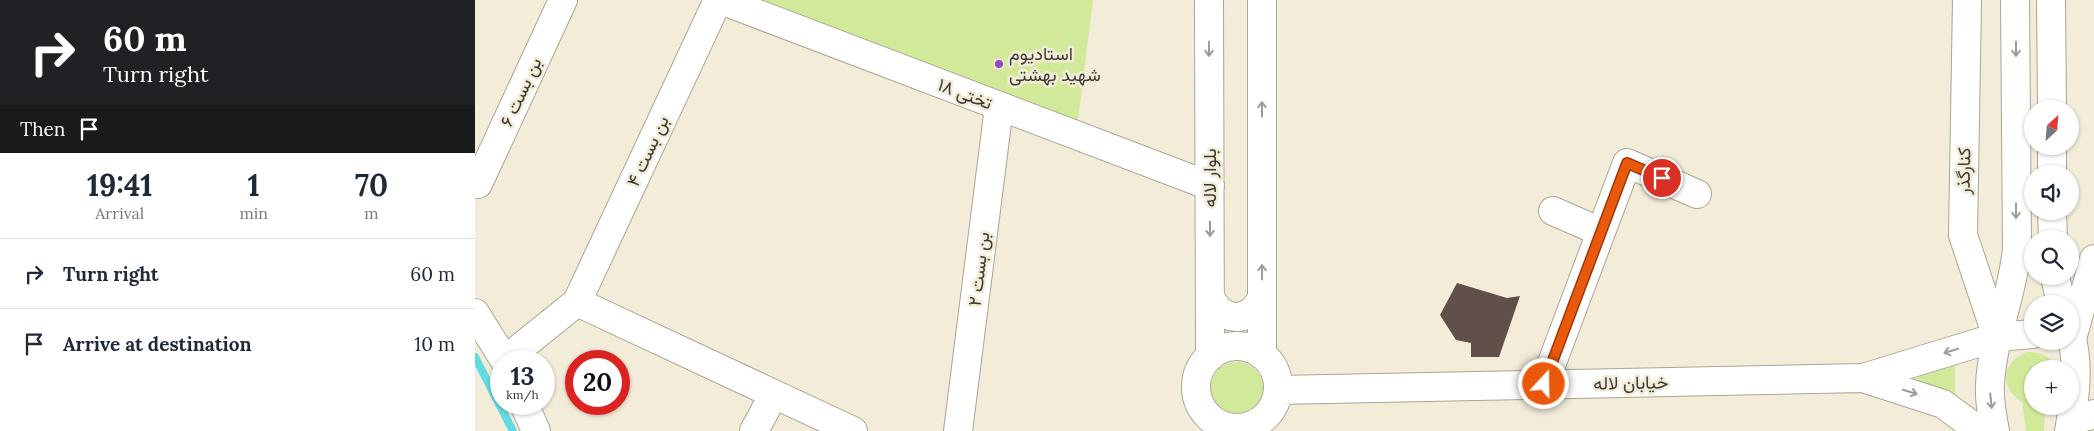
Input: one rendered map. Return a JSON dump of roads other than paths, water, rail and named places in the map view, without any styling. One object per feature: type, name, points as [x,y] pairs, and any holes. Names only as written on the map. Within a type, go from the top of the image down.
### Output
[{"type":"main road","name":"بن بست ۶","points":[[478,184],[563,0]]},
{"type":"main road","name":"تختی ۱۸","points":[[719,0],[1209,186]]},
{"type":"main road","name":"بن بست ۴","points":[[577,302],[719,0]]},
{"type":"main road","name":"بلوار لاله","points":[[1209,0],[1210,356]]},
{"type":"main road","points":[[1262,355],[1263,0]]},
{"type":"main road","name":"کنارگذر","points":[[1967,0],[1963,235],[1997,337]]},
{"type":"main road","points":[[1995,431],[1989,387],[1997,337],[2015,273],[2017,248],[2015,0]]},
{"type":"main road","points":[[2051,0],[2052,100]]},
{"type":"main road","name":"بن بست ۲","points":[[958,431],[999,107]]},
{"type":"main road","points":[[1544,384],[1627,163],[1697,194]]},
{"type":"main road","points":[[1553,211],[1601,232]]},
{"type":"main road","points":[[2079,329],[2094,259]]},
{"type":"main road","points":[[1210,296],[1214,306],[1221,312],[1237,317],[1253,311],[1262,298]]},
{"type":"main road","points":[[518,350],[577,302],[853,431]]},
{"type":"main road","points":[[475,313],[498,350]]},
{"type":"main road","name":"خیابان لاله","points":[[1278,390],[1863,378],[1997,337],[2024,335]]},
{"type":"main road","points":[[1245,347],[1262,355],[1276,374],[1278,390],[1265,424],[1259,422],[1242,428],[1217,427],[1201,407],[1196,391],[1198,375],[1210,356],[1226,348],[1245,347]]},
{"type":"main road","points":[[2076,350],[2075,369],[2078,422]]},
{"type":"main road","name":"خیابان لاله","points":[[1863,378],[1943,404],[1980,431]]},
{"type":"main road","points":[[754,431],[774,394]]},
{"type":"main road","points":[[529,415],[536,431]]},
{"type":"waterway","points":[[475,357],[513,431]]},
{"type":"place","name":"استادیوم شهید بهشتی","points":[[999,64]]}]
